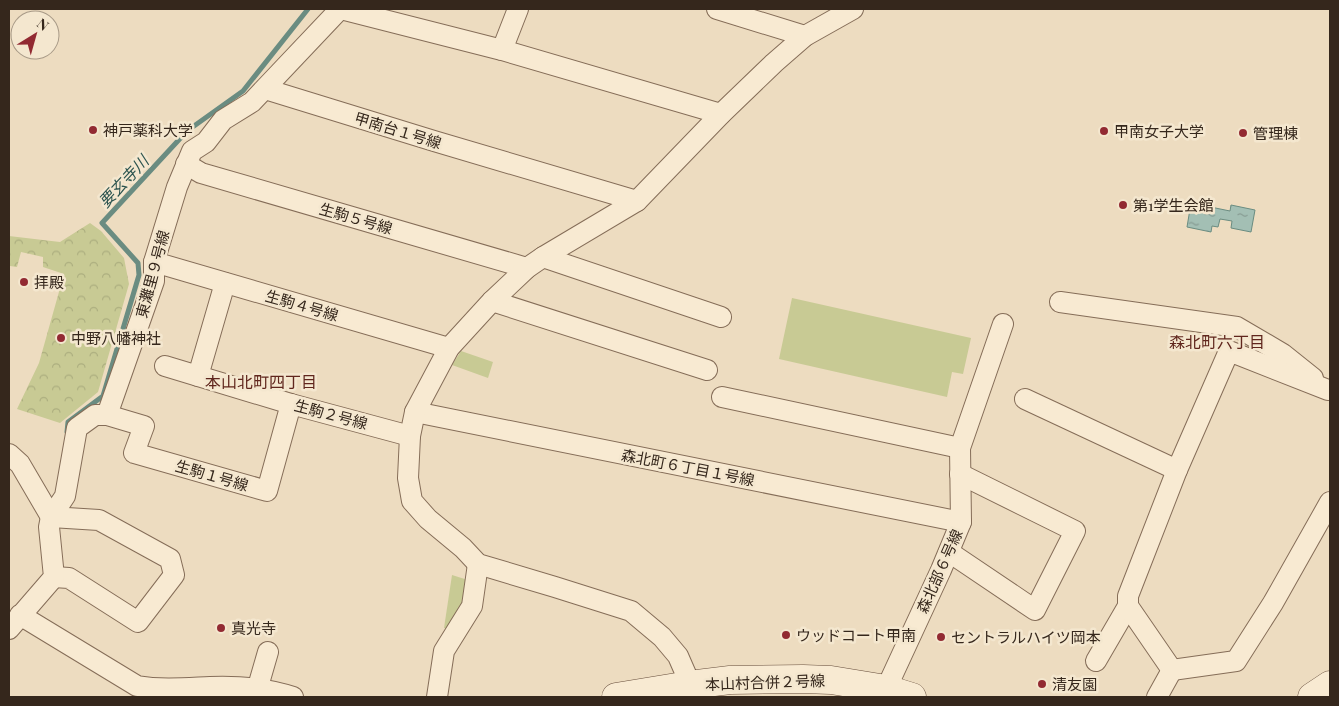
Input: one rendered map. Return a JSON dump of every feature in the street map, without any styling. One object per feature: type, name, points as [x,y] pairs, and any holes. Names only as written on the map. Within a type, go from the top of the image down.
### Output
[{"type":"street","points":[[265,89],[341,9],[502,50],[721,114]]},
{"type":"street","points":[[502,50],[518,9]]},
{"type":"street","points":[[717,9],[805,36]]},
{"type":"street","points":[[692,691],[678,656],[662,637],[631,612],[478,564],[463,548],[428,519],[412,501],[408,478],[410,436],[415,412],[426,388],[449,348],[492,301],[535,263],[637,201],[721,114],[774,63],[805,36],[853,9]]},
{"type":"street","name":"東灘里９号線","points":[[107,415],[154,280],[154,262],[177,187],[192,151],[206,142],[223,120],[252,102],[265,89]]},
{"type":"street","name":"甲南台１号線","points":[[265,89],[637,201]]},
{"type":"street","name":"生駒５号線","points":[[186,164],[200,173],[535,263],[721,317]]},
{"type":"street","name":"生駒４号線","points":[[154,262],[449,348]]},
{"type":"street","points":[[198,376],[225,283]]},
{"type":"street","points":[[492,301],[707,370]]},
{"type":"street","points":[[1060,302],[1237,327],[1283,354],[1329,391]]},
{"type":"street","name":"森北部６号線","points":[[884,693],[961,522],[960,448],[1003,324]]},
{"type":"street","points":[[1096,661],[1128,606],[1128,596],[1177,470],[1229,351],[1329,391]]},
{"type":"street","name":"生駒２号線","points":[[165,366],[291,404],[410,436]]},
{"type":"street","points":[[722,397],[960,448]]},
{"type":"street","points":[[1024,399],[1177,470]]},
{"type":"street","name":"生駒１号線","points":[[107,415],[144,426],[134,453],[267,491],[291,404]]},
{"type":"street","name":"森北町６丁目１号線","points":[[415,412],[961,522]]},
{"type":"street","points":[[48,512],[65,496],[78,428],[95,416],[107,415]]},
{"type":"street","points":[[9,454],[20,464],[48,512],[54,577],[14,622],[137,686],[154,689],[235,687],[294,697]]},
{"type":"street","points":[[949,552],[1035,610],[1076,531],[960,474]]},
{"type":"street","points":[[1172,670],[1236,661],[1273,603],[1330,502]]},
{"type":"street","points":[[48,512],[99,520],[170,559],[174,574],[138,622],[69,578],[54,577]]},
{"type":"street","points":[[437,697],[444,651],[472,606],[478,564]]},
{"type":"street","points":[[1128,606],[1172,670]]},
{"type":"street","points":[[257,690],[268,652]]},
{"type":"street","points":[[1157,697],[1172,670]]},
{"type":"street","name":"本山村合併２号線","points":[[616,697],[692,691],[730,680],[831,680],[884,693],[912,697]]},
{"type":"street","points":[[1312,697],[1330,685]]},
{"type":"green space","name":"中野八幡神社","points":[[90,223],[101,231],[124,258],[129,284],[98,392],[60,423],[17,409],[39,363],[64,274],[43,267],[43,257],[21,252],[17,267],[10,266],[9,269],[9,236],[60,242]]},
{"type":"green space","points":[[792,298],[971,338],[963,374],[952,372],[947,397],[779,359]]},
{"type":"green space","points":[[461,351],[493,362],[488,378],[452,365]]},
{"type":"green space","points":[[452,575],[471,581],[467,602],[450,629],[444,628]]},
{"type":"water","points":[[1191,203],[1230,211],[1231,205],[1255,210],[1251,232],[1231,228],[1232,221],[1220,219],[1218,227],[1212,226],[1211,232],[1187,227]]},
{"type":"waterway","name":"要玄寺川","points":[[67,432],[68,422],[103,396],[139,275],[138,263],[102,223],[187,131],[243,91],[308,9]]},
{"type":"place","name":"神戸薬科大学","points":[[93,130]]},
{"type":"place","name":"甲南女子大学","points":[[1104,131]]},
{"type":"place","name":"管理棟","points":[[1243,133]]},
{"type":"place","name":"第1学生会館","points":[[1123,205]]},
{"type":"place","name":"拝殿","points":[[24,282]]},
{"type":"place","name":"中野八幡神社","points":[[61,338]]},
{"type":"place","name":"真光寺","points":[[221,628]]},
{"type":"place","name":"ウッドコート甲南","points":[[786,635]]},
{"type":"place","name":"セントラルハイツ岡本","points":[[941,637]]},
{"type":"place","name":"清友園","points":[[1042,684]]},
{"type":"district","name":"森北町六丁目","points":[[1217,341]]},
{"type":"district","name":"本山北町四丁目","points":[[261,381]]}]
